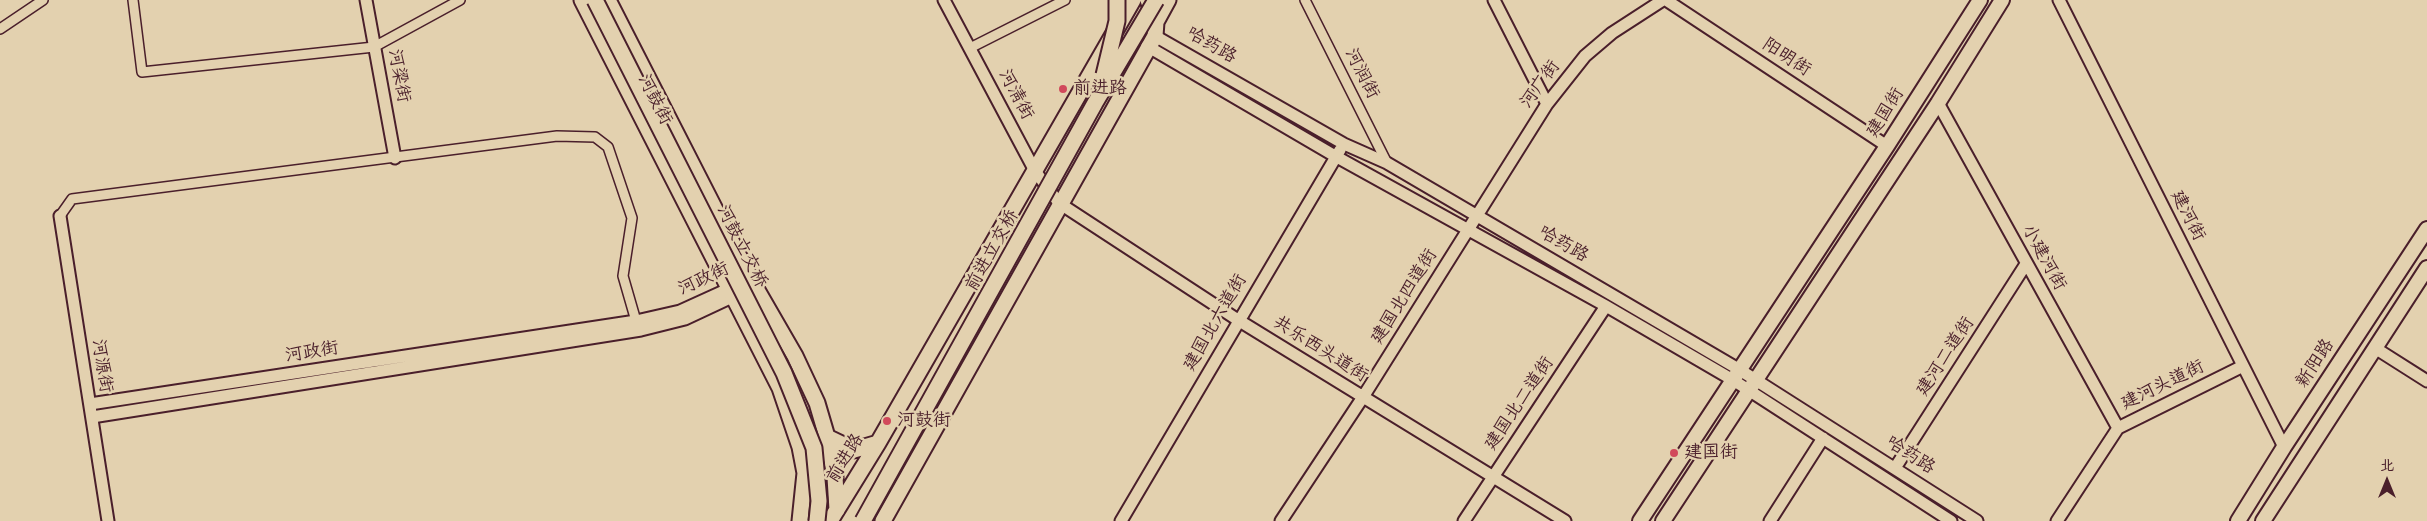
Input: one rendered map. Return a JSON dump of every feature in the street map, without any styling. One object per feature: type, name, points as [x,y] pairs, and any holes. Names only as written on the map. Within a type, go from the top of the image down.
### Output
[{"type":"highway","name":"河鼓街","points":[[582,0],[780,388],[800,447],[804,473],[800,521]]},
{"type":"highway","name":"河鼓立交桥","points":[[595,0],[784,373],[814,448],[819,501],[817,521]]},
{"type":"highway","name":"河鼓街","points":[[608,0],[750,278],[795,356],[817,404],[827,438],[835,477],[835,517]]},
{"type":"highway","points":[[1148,0],[1153,35]]},
{"type":"highway","name":"前进立交桥","points":[[863,521],[1095,102],[1156,0]]},
{"type":"highway","points":[[883,521],[1153,35],[1168,0]]},
{"type":"highway","points":[[1095,102],[1112,51],[1117,21],[1124,3]]},
{"type":"highway","name":"哈药路","points":[[1124,3],[1153,35]]},
{"type":"highway","name":"前进路","points":[[835,517],[1035,171],[1124,3]]},
{"type":"highway","points":[[827,438],[854,450],[878,443]]},
{"type":"main road","name":"建国街","points":[[1640,521],[1887,146],[1980,0]]},
{"type":"main road","points":[[1664,521],[1938,104],[2002,0]]},
{"type":"main road","name":"新阳路","points":[[2238,521],[2284,447],[2427,229]]},
{"type":"main road","points":[[2264,521],[2427,268]]},
{"type":"street","points":[[0,29],[43,0]]},
{"type":"street","points":[[133,0],[142,72],[374,47],[460,0]]},
{"type":"street","name":"河梁街","points":[[366,0],[395,158]]},
{"type":"street","name":"河清街","points":[[944,0],[1035,171],[1060,203]]},
{"type":"street","points":[[970,48],[1065,0]]},
{"type":"street","name":"河润街","points":[[1305,0],[1386,163]]},
{"type":"street","points":[[1494,0],[1547,104]]},
{"type":"street","name":"河广街","points":[[1475,217],[1547,104],[1585,56],[1612,33],[1665,0]]},
{"type":"street","name":"阳明街","points":[[1665,0],[1887,146]]},
{"type":"street","name":"建河街","points":[[2059,0],[2284,447]]},
{"type":"street","name":"哈药路","points":[[1153,35],[1344,144],[1386,163],[1737,375],[1823,438],[1951,521]]},
{"type":"street","name":"哈药路","points":[[1153,35],[1335,156],[1606,306],[1737,375]]},
{"type":"street","name":"小建河街","points":[[1938,104],[2118,428]]},
{"type":"street","points":[[60,216],[72,199],[557,136],[595,137],[608,147],[632,218],[623,276],[636,321]]},
{"type":"street","name":"建国北六道街","points":[[1121,521],[1335,156],[1344,144]]},
{"type":"street","name":"共乐西头道街","points":[[1060,203],[1238,320],[1553,518],[1565,521]]},
{"type":"street","name":"河源街","points":[[60,216],[108,521]]},
{"type":"street","name":"建国北四道街","points":[[1281,521],[1363,397],[1475,217]]},
{"type":"street","name":"建河二道街","points":[[1895,468],[2026,264]]},
{"type":"street","name":"河政街","points":[[92,417],[641,330],[685,319],[730,293],[750,278]]},
{"type":"street","name":"河政街","points":[[90,404],[636,321],[680,311],[730,293]]},
{"type":"street","name":"建国北二道街","points":[[1464,521],[1606,306]]},
{"type":"street","points":[[2375,348],[2427,381]]},
{"type":"street","name":"建河头道街","points":[[2057,521],[2118,428],[2243,366]]},
{"type":"street","name":"哈药路","points":[[1752,385],[1895,468],[1976,521]]},
{"type":"street","points":[[1770,521],[1823,438]]},
{"type":"place","name":"前进路","points":[[1063,89]]},
{"type":"place","name":"河鼓街","points":[[887,421]]},
{"type":"place","name":"建国街","points":[[1674,453]]}]
